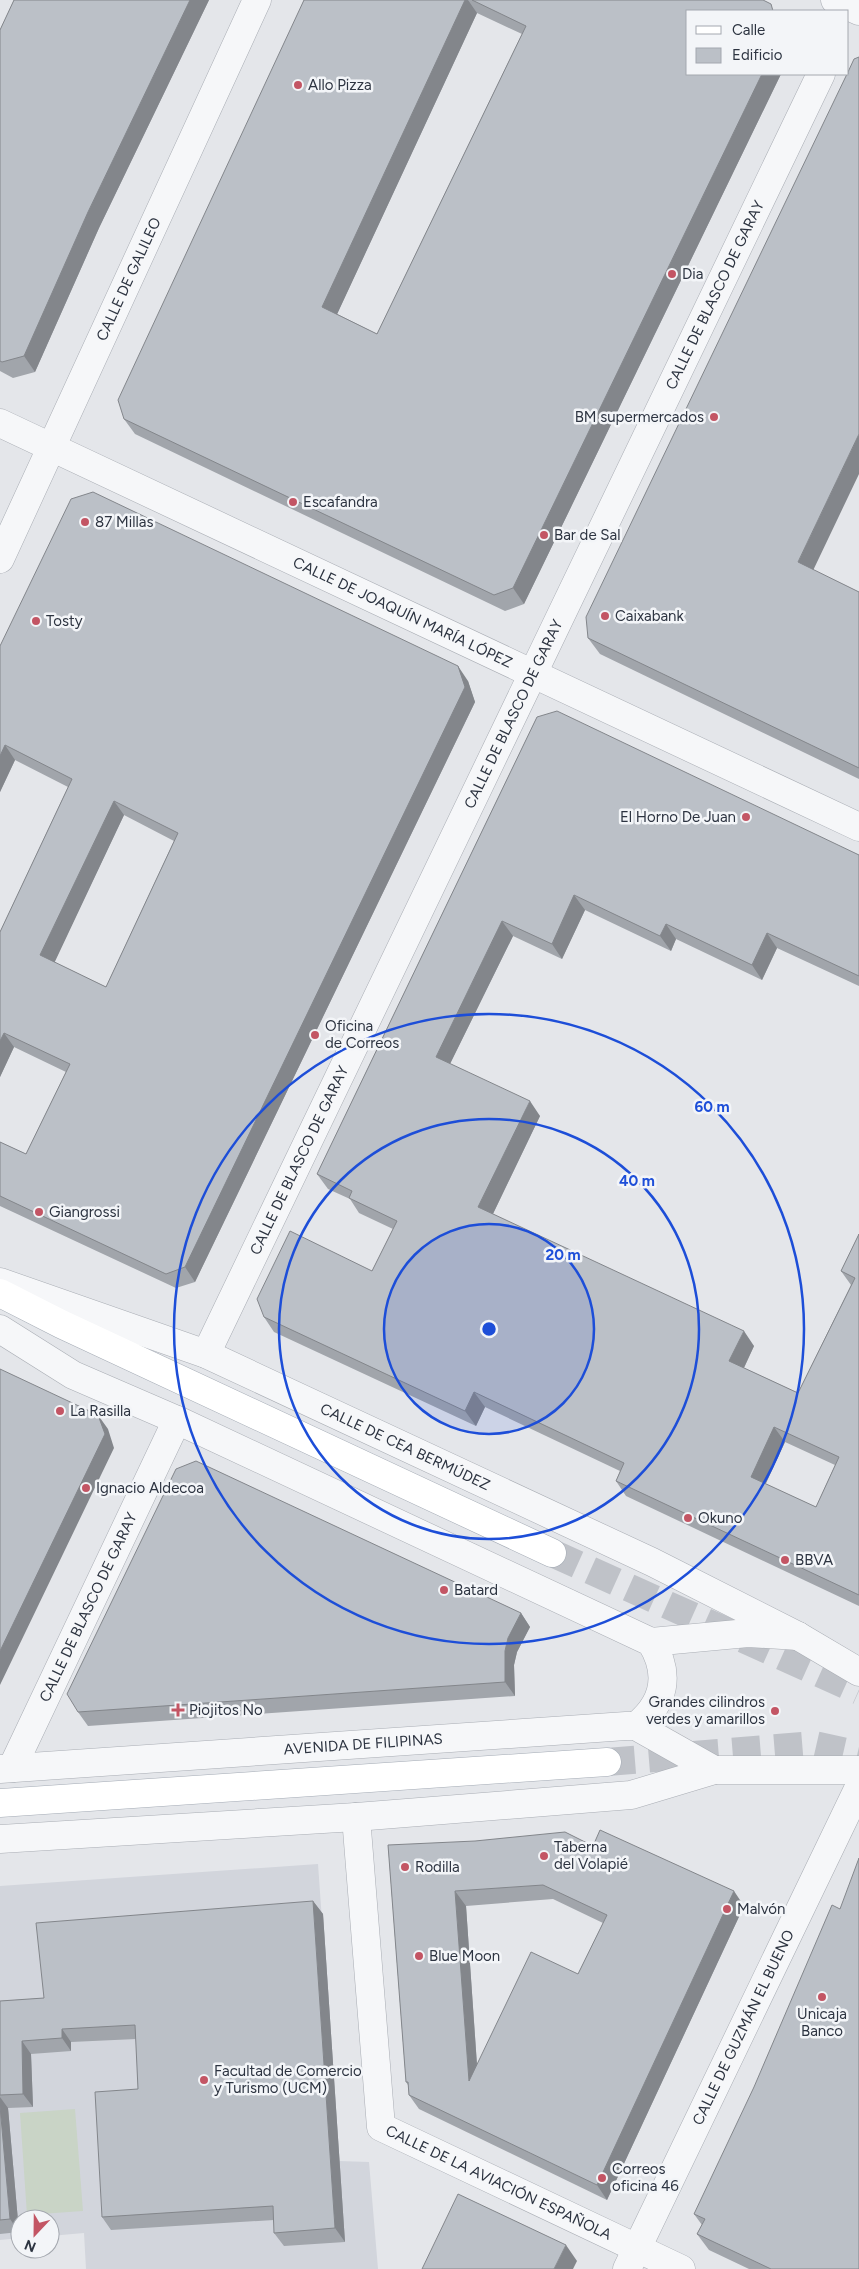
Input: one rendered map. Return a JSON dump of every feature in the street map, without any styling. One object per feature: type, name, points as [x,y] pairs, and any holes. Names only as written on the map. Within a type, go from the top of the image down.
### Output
[{"type":"main road","points":[[0,1293],[70,1328],[552,1553]]},
{"type":"main road","points":[[0,1803],[607,1762]]},
{"type":"street","name":"CALLE DE GALILEO","points":[[0,559],[257,0]]},
{"type":"street","name":"CALLE DE BLASCO DE GARAY","points":[[206,1354],[821,75]]},
{"type":"street","name":"CALLE DE JOAQUÍN MARÍA LÓPEZ","points":[[0,422],[859,827]]},
{"type":"street","name":"CALLE DE CEA BERMÚDEZ","points":[[0,1282],[206,1354],[612,1543],[798,1636],[859,1672]]},
{"type":"street","points":[[0,1328],[73,1375],[177,1420],[651,1642],[660,1656],[663,1684],[659,1700],[650,1715],[636,1726],[714,1770]]},
{"type":"street","name":"CALLE DE BLASCO DE GARAY","points":[[6,1769],[177,1420]]},
{"type":"street","name":"CALLE DE CEA BERMÚDEZ","points":[[651,1642],[748,1633],[798,1636]]},
{"type":"street","name":"AVENIDA DE FILIPINAS","points":[[6,1769],[636,1726]]},
{"type":"street","points":[[0,1839],[356,1817],[631,1795],[714,1770],[859,1770]]},
{"type":"street","name":"CALLE DE GUZMÁN EL BUENO","points":[[632,2258],[859,1787]]},
{"type":"street","name":"CALLE DE LA AVIACIÓN ESPAÑOLA","points":[[356,1817],[381,2127],[632,2258],[682,2269]]},
{"type":"shaded area","name":"Facultad de Comercio y Turismo (UCM)","points":[[318,1864],[339,2161],[369,2162],[378,2269],[86,2269],[84,2233],[60,2235],[60,2209],[10,2209],[10,2239],[0,2240],[0,1886]]},
{"type":"green space","points":[[75,2109],[83,2211],[60,2213],[60,2209],[27,2209],[20,2113]]},
{"type":"building","points":[[14,0],[190,0],[88,212],[24,356],[2,362],[0,361],[0,30]]},
{"type":"building","points":[[304,0],[465,0],[322,307],[377,334],[526,26],[472,0],[763,0],[771,4],[773,10],[686,10],[686,75],[762,75],[513,588],[494,595],[124,419],[118,400]]},
{"type":"building","points":[[859,57],[859,434],[798,562],[859,592],[859,768],[588,638],[586,617],[847,75],[849,75],[849,70],[854,59]]},
{"type":"building","points":[[93,492],[458,666],[465,687],[185,1267],[166,1274],[0,1196],[0,1142],[26,1154],[70,1064],[4,1033],[0,1041],[0,932],[72,779],[5,745],[0,756],[0,646],[71,499]],"holes":[[[114,801],[178,833],[106,987],[40,955]]]},
{"type":"building","points":[[557,711],[859,855],[859,976],[767,933],[752,965],[666,924],[660,936],[574,895],[552,944],[502,921],[436,1057],[530,1101],[478,1207],[744,1331],[729,1361],[798,1393],[855,1278],[841,1271],[859,1234],[859,1595],[616,1481],[624,1463],[474,1392],[465,1411],[264,1317],[257,1299],[290,1231],[372,1271],[397,1221],[349,1198],[352,1191],[317,1174],[537,717]],"holes":[[[774,1427],[839,1457],[816,1507],[751,1477]]]},
{"type":"building","points":[[0,1369],[98,1415],[105,1434],[0,1651]]},
{"type":"building","points":[[196,1461],[521,1613],[508,1638],[505,1651],[505,1682],[78,1712],[67,1694],[176,1469]]},
{"type":"building","points":[[600,1830],[734,1891],[597,2185],[409,2095],[408,2082],[406,2082],[388,1845],[475,1841],[565,1832],[593,1846]],"holes":[[[543,1885],[607,1915],[578,1974],[531,1952],[469,2081],[455,1891]]]},
{"type":"building","points":[[859,1858],[859,2269],[771,2269],[697,2234],[705,2219],[694,2214],[754,2087],[832,1905],[840,1909]]},
{"type":"building","name":"Facultad de Comercio y Turismo (UCM)","points":[[313,1901],[335,2228],[274,2233],[273,2206],[102,2217],[95,2092],[138,2089],[135,2025],[62,2029],[62,2038],[22,2041],[23,2094],[0,2095],[0,2001],[44,1998],[36,1923]]},
{"type":"building","points":[[0,2106],[10,2219],[0,2220]]},
{"type":"building","points":[[458,2194],[566,2245],[554,2269],[422,2269]]},
{"type":"tunnel","points":[[552,1553],[859,1691]]},
{"type":"tunnel","points":[[607,1762],[815,1745],[859,1755]]},
{"type":"place","name":"Allo Pizza","points":[[298,85]]},
{"type":"place","name":"Dia","points":[[672,274]]},
{"type":"place","name":"BM supermercados","points":[[714,417]]},
{"type":"place","name":"Escafandra","points":[[293,502]]},
{"type":"place","name":"87 Millas","points":[[85,522]]},
{"type":"place","name":"Bar de Sal","points":[[544,535]]},
{"type":"place","name":"Caixabank","points":[[605,616]]},
{"type":"place","name":"Tosty","points":[[36,621]]},
{"type":"place","name":"El Horno De Juan","points":[[746,817]]},
{"type":"place","name":"Oficina de Correos","points":[[315,1035]]},
{"type":"place","name":"Giangrossi","points":[[39,1212]]},
{"type":"place","name":"La Rasilla","points":[[60,1411]]},
{"type":"place","name":"Ignacio Aldecoa","points":[[86,1488]]},
{"type":"place","name":"Okuno","points":[[688,1518]]},
{"type":"place","name":"BBVA","points":[[785,1560]]},
{"type":"place","name":"Batard","points":[[444,1590]]},
{"type":"place","name":"Piojitos No","points":[[178,1710]]},
{"type":"place","name":"Grandes cilindros verdes y amarillos","points":[[775,1711]]},
{"type":"place","name":"Taberna del Volapié","points":[[544,1856]]},
{"type":"place","name":"Rodilla","points":[[405,1867]]},
{"type":"place","name":"Malvón","points":[[727,1909]]},
{"type":"place","name":"Blue Moon","points":[[419,1956]]},
{"type":"place","name":"Unicaja Banco","points":[[822,1997]]},
{"type":"place","name":"Facultad de Comercio y Turismo (UCM)","points":[[204,2080]]},
{"type":"place","name":"Correos oficina 46","points":[[602,2178]]}]
